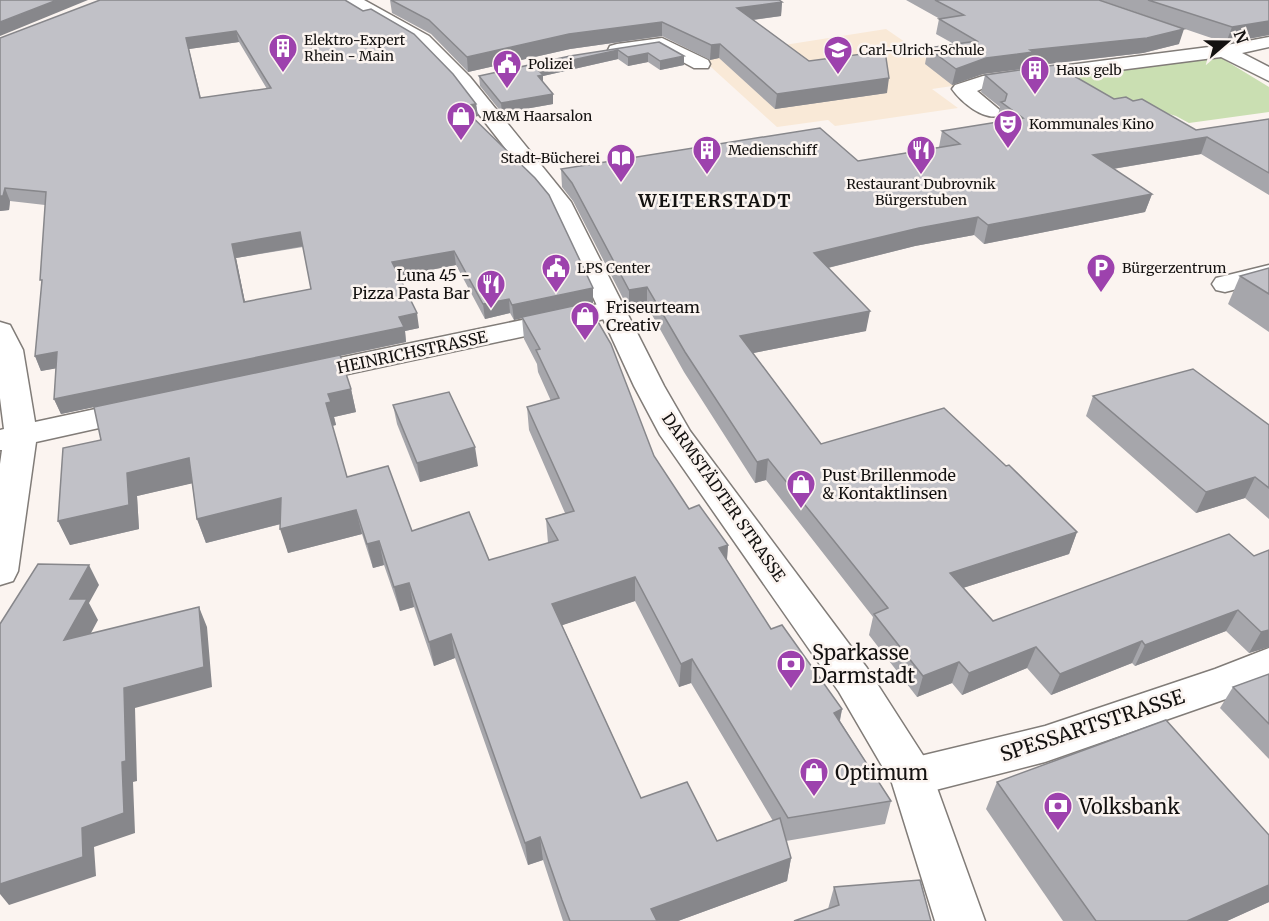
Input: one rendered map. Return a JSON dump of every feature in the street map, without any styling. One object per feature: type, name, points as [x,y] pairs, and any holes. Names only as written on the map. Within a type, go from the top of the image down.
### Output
[{"type":"street","name":"DARMSTÄDTER STRASSE","points":[[352,0],[423,40],[463,81],[563,207],[676,435],[853,680],[912,777],[960,921]]},
{"type":"street","points":[[1187,38],[1225,51],[1269,75]]},
{"type":"street","points":[[992,112],[962,89],[983,82],[1225,51],[1269,42]]},
{"type":"street","points":[[596,53],[662,43],[700,64]]},
{"type":"street","points":[[463,81],[484,76]]},
{"type":"street","points":[[1226,284],[1269,273]]},
{"type":"street","name":"HEINRICHSTRASSE","points":[[276,381],[613,309]]},
{"type":"street","points":[[0,332],[8,350],[10,438],[0,571]]},
{"type":"street","points":[[10,438],[172,403]]},
{"type":"street","name":"SPESSARTSTRASSE","points":[[912,777],[1045,744],[1229,681],[1269,664]]},
{"type":"shaded area","name":"Carl-Ulrich-Schule","points":[[886,29],[966,84],[932,89],[958,108],[835,126],[828,120],[777,127],[701,58]]},
{"type":"green space","points":[[1218,56],[1269,87],[1269,112],[1189,123],[1176,116],[1119,99],[1084,104],[1048,80]]},
{"type":"building","points":[[0,0],[57,0],[0,22]]},
{"type":"building","points":[[100,0],[345,0],[363,11],[371,9],[414,34],[453,74],[476,104],[461,106],[535,178],[549,195],[593,288],[512,305],[509,299],[483,304],[454,251],[392,262],[417,313],[399,317],[404,327],[54,399],[57,352],[35,356],[42,280],[40,280],[46,192],[5,188],[3,196],[0,196],[0,38]],"holes":[[[236,31],[271,88],[200,98],[186,38]],[[300,232],[311,289],[244,302],[232,244]]]},
{"type":"building","points":[[391,0],[779,0],[782,2],[737,8],[809,61],[885,51],[889,78],[777,94],[720,44],[711,45],[662,22],[569,34],[467,57],[429,20]]},
{"type":"building","points":[[935,0],[1099,0],[1184,29],[1147,38],[1030,50],[1033,52],[986,58],[956,69],[928,48],[977,41],[939,19],[964,15]]},
{"type":"building","points":[[1148,0],[1269,0],[1269,21],[1232,27]]},
{"type":"building","points":[[659,42],[684,56],[660,61],[648,53],[628,57],[618,50],[536,68],[543,75],[538,76],[553,94],[501,103],[479,76],[570,56]]},
{"type":"building","points":[[1055,65],[1114,99],[1126,97],[1133,101],[1142,99],[1196,130],[1269,119],[1269,173],[1207,137],[1093,155],[1152,194],[988,225],[978,217],[919,228],[814,253],[870,311],[740,336],[821,444],[944,408],[1006,466],[1009,465],[1077,532],[950,573],[993,621],[1229,534],[1254,556],[1269,550],[1269,630],[1261,632],[1238,610],[1145,645],[1142,641],[1060,674],[1036,647],[969,673],[959,662],[923,676],[874,614],[888,608],[768,459],[757,462],[685,352],[647,287],[629,290],[572,183],[561,169],[820,128],[858,161],[960,144],[942,131],[1023,118],[1001,102],[1005,101],[1007,94],[985,75]]},
{"type":"building","points":[[1269,268],[1269,294],[1240,276]]},
{"type":"building","points":[[587,303],[611,344],[654,456],[689,509],[699,505],[728,545],[719,548],[771,629],[782,625],[842,709],[834,713],[891,801],[788,818],[692,659],[681,664],[635,577],[552,604],[641,798],[687,782],[717,841],[780,818],[791,858],[651,909],[657,921],[570,921],[540,837],[525,843],[451,634],[429,642],[409,583],[394,587],[379,541],[367,544],[356,510],[280,529],[281,498],[197,519],[189,458],[127,473],[129,505],[58,521],[63,448],[101,440],[94,407],[340,355],[351,389],[328,394],[331,402],[326,403],[347,477],[388,466],[412,531],[469,512],[489,560],[558,540],[546,519],[574,511],[527,407],[559,398],[536,350],[540,349],[522,317]]},
{"type":"building","points":[[1193,369],[1269,425],[1269,488],[1255,477],[1206,492],[1093,396]]},
{"type":"building","points":[[449,392],[475,447],[417,463],[393,405]]},
{"type":"building","points":[[38,564],[89,565],[70,599],[87,599],[64,640],[199,607],[204,667],[124,688],[126,761],[122,762],[124,813],[82,828],[83,857],[0,884],[0,624]]},
{"type":"building","points":[[1269,674],[1269,724],[1233,687]]},
{"type":"building","points":[[1166,720],[1269,835],[1269,885],[1187,921],[1096,921],[997,782]]},
{"type":"building","points":[[920,880],[931,921],[794,921],[839,905],[834,887]]},
{"type":"place","name":"Elektro-Expert Rhein - Main","points":[[283,74]]},
{"type":"place","name":"Carl-Ulrich-Schule","points":[[838,76]]},
{"type":"place","name":"Polizei","points":[[507,90]]},
{"type":"place","name":"Haus gelb","points":[[1035,96]]},
{"type":"place","name":"M&M Haarsalon","points":[[461,142]]},
{"type":"place","name":"Kommunales Kino","points":[[1008,150]]},
{"type":"place","name":"Medienschiff","points":[[707,176]]},
{"type":"place","name":"Restaurant Dubrovnik Bürgerstuben","points":[[921,176]]},
{"type":"place","name":"Stadt-Bücherei","points":[[621,184]]},
{"type":"place","name":"LPS Center","points":[[556,294]]},
{"type":"place","name":"Bürgerzentrum","points":[[1101,294]]},
{"type":"place","name":"Luna 45 - Pizza Pasta Bar","points":[[491,310]]},
{"type":"place","name":"Friseurteam Creativ","points":[[585,342]]},
{"type":"place","name":"Pust Brillenmode & Kontaktlinsen","points":[[801,510]]},
{"type":"place","name":"Sparkasse Darmstadt","points":[[791,690]]},
{"type":"place","name":"Optimum","points":[[814,798]]},
{"type":"place","name":"Volksbank","points":[[1058,832]]},
{"type":"district","name":"WEITERSTADT","points":[[715,200]]}]
